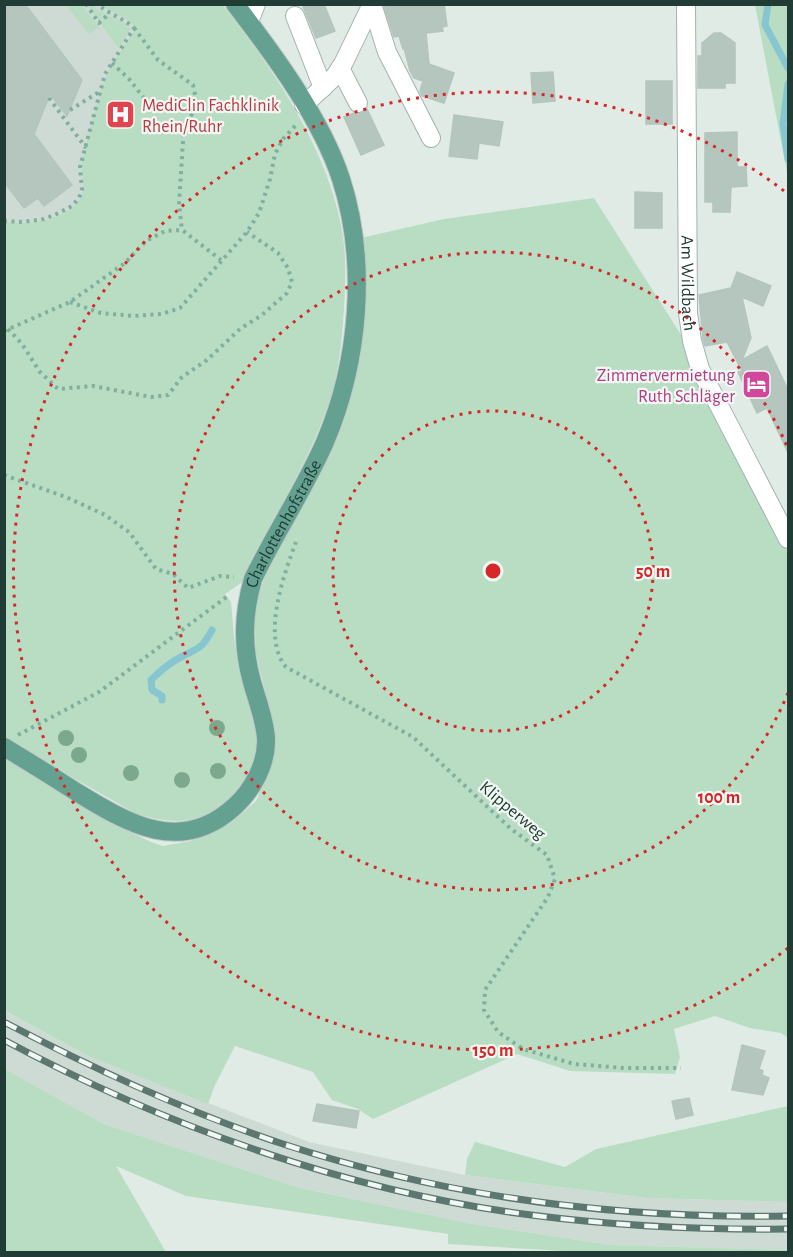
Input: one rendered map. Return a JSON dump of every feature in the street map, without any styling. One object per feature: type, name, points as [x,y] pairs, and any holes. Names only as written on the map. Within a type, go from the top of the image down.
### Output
[{"type":"main road","name":"Charlottenhofstraße","points":[[9,742],[104,808],[144,828],[166,833],[199,828],[232,809],[245,796],[261,765],[265,748],[265,728],[245,649],[245,612],[253,579],[326,440],[344,385],[351,348],[356,277],[351,225],[340,178],[306,108],[284,71],[236,4]]},
{"type":"street","points":[[249,22],[256,4]]},
{"type":"street","points":[[306,108],[340,68],[372,4]]},
{"type":"street","points":[[372,4],[387,52],[432,138]]},
{"type":"street","name":"Am Wildbach","points":[[686,4],[688,314],[692,341],[700,369],[789,539]]},
{"type":"street","points":[[294,16],[323,88]]},
{"type":"street","points":[[340,68],[358,103]]},
{"type":"path","points":[[86,4],[99,23],[110,14]]},
{"type":"path","points":[[97,4],[110,14],[124,19],[134,28],[158,60],[193,85],[196,99],[192,114],[184,126],[179,204],[183,230],[221,261]]},
{"type":"path","points":[[4,221],[24,222],[44,219],[72,206],[79,198],[82,190],[80,167],[99,92],[105,74],[134,28]]},
{"type":"path","points":[[112,63],[129,79],[155,112]]},
{"type":"path","points":[[70,110],[99,92]]},
{"type":"path","points":[[49,98],[86,149]]},
{"type":"path","points":[[70,302],[102,313],[133,316],[162,314],[180,308],[247,232],[259,213],[275,154],[306,108]]},
{"type":"path","points":[[183,230],[165,231],[146,241],[125,263],[70,302],[6,330],[22,344],[40,372],[58,389],[93,386],[151,397],[168,395],[182,377],[207,360],[240,329],[262,315],[287,293],[292,282],[288,268],[278,253],[247,232]]},
{"type":"path","points":[[4,475],[66,497],[105,515],[129,532],[156,568],[173,574],[188,588],[220,576],[253,579]]},
{"type":"path","name":"Klipperweg","points":[[298,538],[283,579],[274,631],[276,651],[280,660],[286,667],[413,737],[511,829],[547,855],[551,863],[555,879],[548,897],[484,990],[484,1010],[498,1032],[523,1050],[574,1064],[624,1068],[681,1068]]},
{"type":"path","points":[[9,742],[99,692],[253,579]]},
{"type":"shaded area","name":"MediClin Fachklinik Rhein/Ruhr","points":[[5,5],[142,5],[248,131],[5,255]]},
{"type":"shaded area","points":[[4,1011],[88,1056],[309,1142],[465,1175],[646,1198],[788,1202],[788,1250],[610,1245],[473,1224],[300,1188],[104,1124],[5,1069]]},
{"type":"green space","points":[[66,5],[82,5],[99,27],[89,35]]},
{"type":"green space","points":[[87,5],[94,5],[95,8],[131,28],[119,49]]},
{"type":"green space","points":[[99,5],[223,5],[262,57],[298,114],[326,174],[343,237],[345,280],[342,332],[337,371],[330,399],[305,460],[252,558],[244,581],[225,594],[231,602],[237,657],[255,726],[256,746],[253,760],[241,786],[220,807],[194,819],[180,821],[157,819],[135,813],[5,739],[5,222],[25,223],[56,217],[73,207],[82,195],[84,186],[82,163],[103,84],[136,28],[125,18]]},
{"type":"green space","points":[[755,5],[788,5],[788,178]]},
{"type":"green space","points":[[594,198],[683,338],[695,377],[788,552],[788,1038],[781,1033],[750,1028],[715,1016],[674,1029],[680,1057],[675,1074],[570,1071],[517,1054],[373,1119],[358,1109],[332,1100],[313,1072],[235,1046],[208,1104],[88,1056],[5,1011],[4,758],[118,826],[163,846],[191,841],[232,822],[256,801],[268,775],[273,755],[275,730],[256,655],[254,608],[266,573],[347,406],[360,359],[364,301],[361,238],[444,219]]},
{"type":"green space","points":[[5,1069],[104,1124],[300,1188],[473,1224],[610,1245],[788,1250],[788,1252],[580,1252],[448,1244],[448,1234],[186,1196],[116,1166],[166,1252],[5,1252]]},
{"type":"green space","points":[[788,1106],[788,1202],[646,1198],[465,1175],[467,1159],[475,1142],[565,1167],[596,1149]]},
{"type":"building","points":[[4,4],[25,4],[82,80],[67,116],[50,94],[34,134],[72,185],[44,206],[38,198],[24,208],[4,182]]},
{"type":"building","points":[[302,4],[324,4],[335,31],[316,38]]},
{"type":"building","points":[[444,4],[447,26],[442,27],[443,31],[426,33],[429,64],[454,73],[444,103],[422,96],[420,91],[423,81],[414,78],[410,71],[404,48],[399,36],[394,37],[384,6]]},
{"type":"building","points":[[714,33],[721,33],[735,43],[735,83],[725,83],[725,88],[698,88],[698,56],[702,56],[702,43]]},
{"type":"building","points":[[553,72],[555,101],[533,103],[531,73]]},
{"type":"building","points":[[646,81],[672,81],[672,124],[646,124]]},
{"type":"building","points":[[367,109],[384,145],[361,155],[344,117],[354,113],[363,113]]},
{"type":"building","points":[[454,115],[503,122],[499,146],[479,143],[477,159],[449,156]]},
{"type":"building","points":[[737,132],[737,167],[746,167],[747,186],[731,187],[730,212],[713,212],[713,202],[705,202],[705,133]]},
{"type":"building","points":[[635,192],[662,193],[662,228],[635,228]]},
{"type":"building","points":[[737,272],[771,286],[763,306],[742,297],[751,338],[742,360],[767,346],[789,392],[789,455],[767,408],[757,413],[738,372],[742,371],[727,342],[705,346],[703,339],[699,295],[731,288]]},
{"type":"building","points":[[742,1045],[765,1051],[759,1069],[763,1071],[762,1075],[769,1078],[763,1095],[732,1090]]},
{"type":"building","points":[[689,1098],[693,1115],[676,1119],[672,1101]]},
{"type":"building","points":[[317,1104],[359,1111],[356,1128],[313,1121]]},
{"type":"waterway","points":[[768,4],[765,25],[788,68]]},
{"type":"waterway","points":[[788,84],[783,124],[788,159]]},
{"type":"waterway","points":[[162,700],[162,696],[152,690],[151,680],[173,662],[200,647],[212,630]]},
{"type":"railway","points":[[4,1022],[107,1073],[212,1118],[283,1144],[406,1178],[469,1191],[596,1209],[724,1216],[788,1216]]},
{"type":"railway","points":[[4,1040],[65,1071],[193,1127],[327,1172],[395,1190],[463,1204],[563,1219],[724,1229],[788,1229]]},
{"type":"place","name":"MediClin Fachklinik Rhein/Ruhr","points":[[121,115]]},
{"type":"place","name":"Zimmervermietung Ruth Schläger","points":[[756,385]]}]
